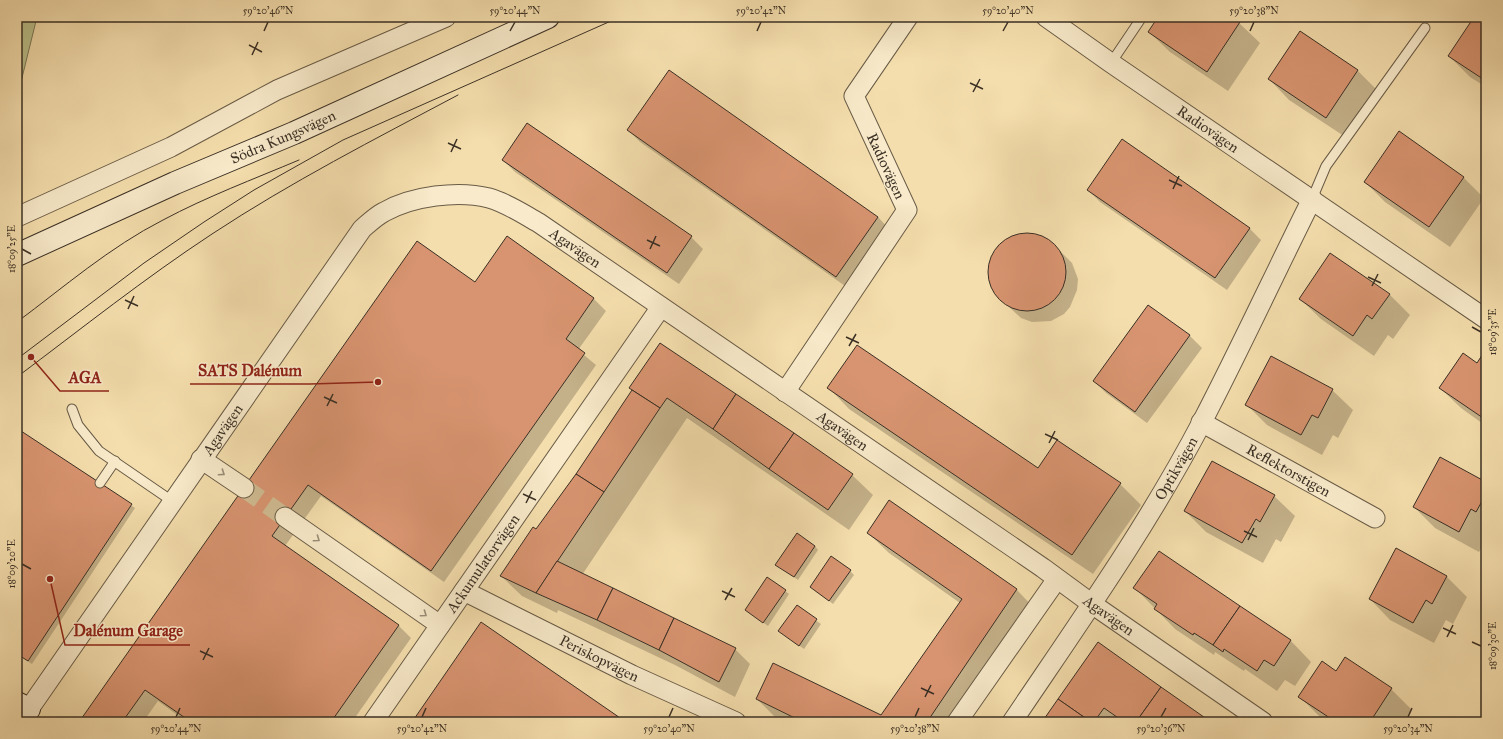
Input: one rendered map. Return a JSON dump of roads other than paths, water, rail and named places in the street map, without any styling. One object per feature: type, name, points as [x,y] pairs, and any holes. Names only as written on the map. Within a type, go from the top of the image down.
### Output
[{"type":"main road","name":"Södra Kungsvägen","points":[[17,255],[175,183],[294,133],[548,17]]},
{"type":"street","points":[[17,217],[171,147],[277,90],[446,17]]},
{"type":"street","name":"Radiovägen","points":[[785,392],[907,210],[854,96],[908,17]]},
{"type":"street","name":"Radiovägen","points":[[1046,17],[1486,319]]},
{"type":"street","name":"Agavägen","points":[[22,711],[172,501],[362,229],[384,212],[404,203],[435,196],[461,194],[488,198],[509,206],[539,223],[1043,568],[1092,604],[1263,722]]},
{"type":"street","name":"Optikvägen","points":[[1012,722],[1092,604],[1146,519],[1202,422],[1312,199]]},
{"type":"street","name":"Ackumulatorvägen","points":[[373,722],[661,307]]},
{"type":"street","name":"Reflektorstigen","points":[[1202,422],[1375,518]]},
{"type":"street","points":[[201,459],[244,488]]},
{"type":"street","points":[[286,517],[440,625]]},
{"type":"street","points":[[957,722],[1057,579]]},
{"type":"street","name":"Periskopvägen","points":[[464,592],[632,675],[736,722]]},
{"type":"lane","points":[[1111,63],[1142,17]]},
{"type":"lane","points":[[1312,199],[1326,166],[1425,28]]},
{"type":"lane","points":[[72,409],[78,425],[99,451],[172,501]]},
{"type":"lane","points":[[100,483],[115,461]]},
{"type":"tunnel","points":[[244,488],[285,517]]},
{"type":"tram line","points":[[17,359],[144,263],[254,190],[343,140],[620,17]]},
{"type":"tram line","points":[[17,377],[162,268],[212,234],[272,197],[458,95]]},
{"type":"tram line","points":[[17,322],[88,268],[124,242],[143,231],[230,188],[299,160]]},
{"type":"place","name":"AGA","points":[[31,357]]},
{"type":"place","name":"SATS Dalénum","points":[[378,382]]},
{"type":"place","name":"Dalénum Garage","points":[[50,579]]}]
